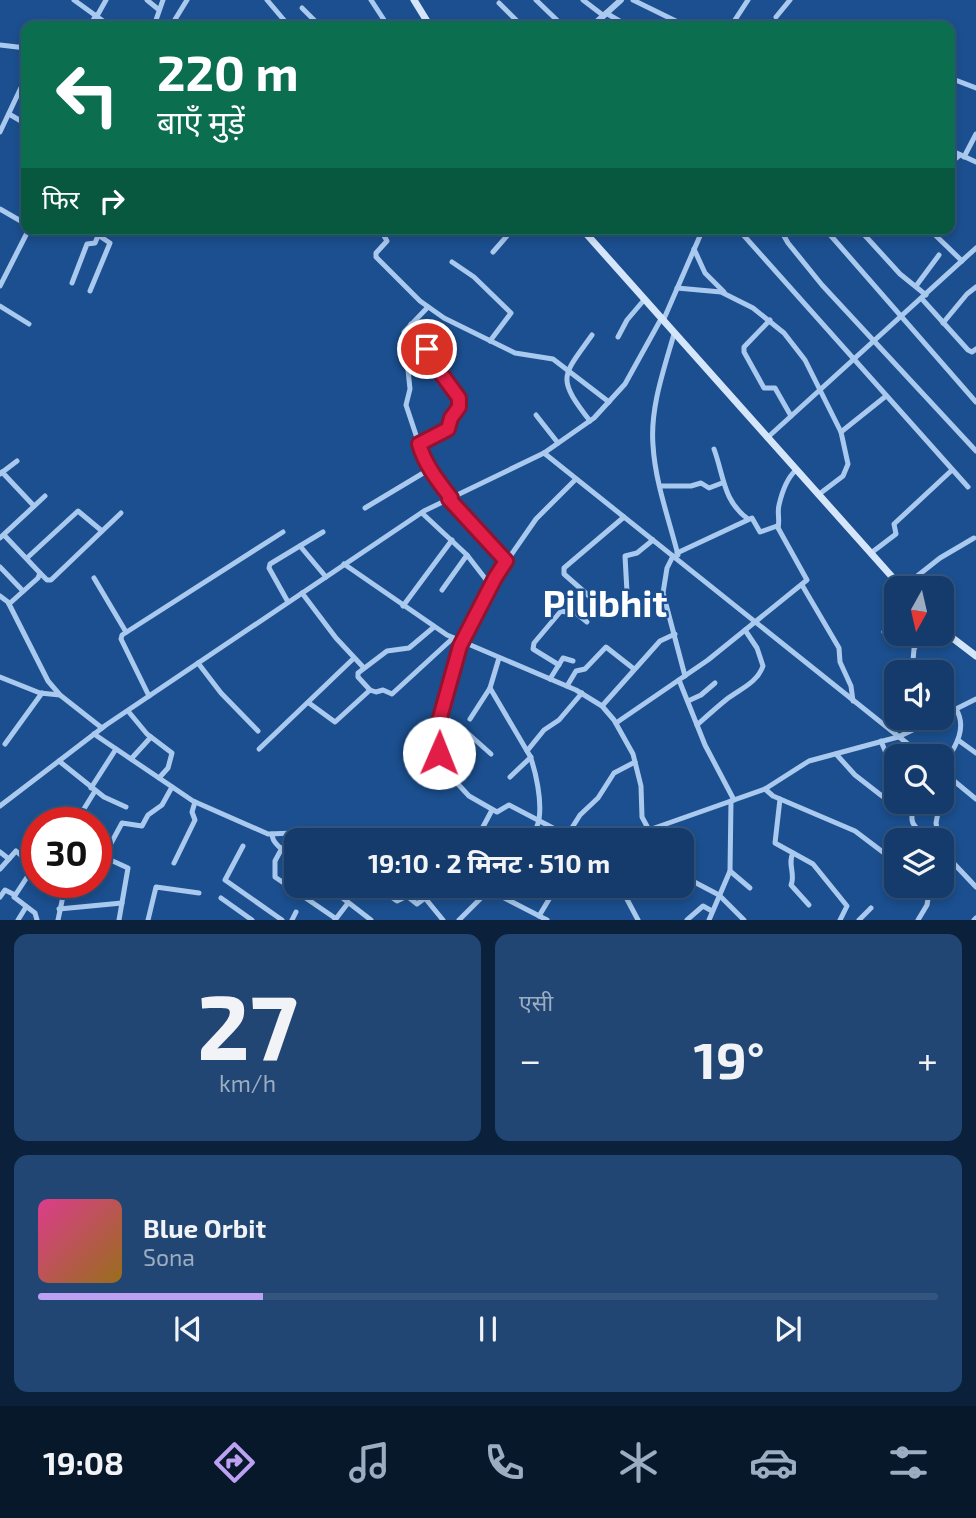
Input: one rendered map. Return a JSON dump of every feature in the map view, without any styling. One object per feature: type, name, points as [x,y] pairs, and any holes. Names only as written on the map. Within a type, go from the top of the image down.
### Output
[{"type":"main road","points":[[414,0],[427,21]]},
{"type":"main road","points":[[587,235],[891,576]]},
{"type":"main road","points":[[954,639],[976,655]]},
{"type":"street","points":[[74,0],[104,21]]},
{"type":"street","points":[[94,21],[106,0]]},
{"type":"street","points":[[147,0],[158,9]]},
{"type":"street","points":[[156,21],[163,0]]},
{"type":"street","points":[[174,21],[187,0]]},
{"type":"street","points":[[267,0],[285,21]]},
{"type":"street","points":[[371,0],[385,21]]},
{"type":"street","points":[[536,0],[557,21]]},
{"type":"street","points":[[583,0],[618,21]]},
{"type":"street","points":[[597,21],[621,0]]},
{"type":"street","points":[[633,0],[676,21]]},
{"type":"street","points":[[734,21],[748,0]]},
{"type":"street","points":[[776,17],[790,0]]},
{"type":"street","points":[[499,3],[515,21]]},
{"type":"street","points":[[302,8],[315,21]]},
{"type":"street","points":[[0,45],[21,47]]},
{"type":"street","points":[[955,80],[976,88]]},
{"type":"street","points":[[0,132],[21,91]]},
{"type":"street","points":[[9,114],[21,121]]},
{"type":"street","points":[[955,160],[962,156],[976,134]]},
{"type":"street","points":[[955,152],[976,162]]},
{"type":"street","points":[[0,209],[21,221]]},
{"type":"street","points":[[0,286],[26,235]]},
{"type":"street","points":[[72,283],[87,244],[95,243],[98,235]]},
{"type":"street","points":[[90,291],[110,243],[102,235]]},
{"type":"street","points":[[384,235],[387,241],[376,253],[376,257],[428,307],[464,329],[515,353],[551,359],[608,402]]},
{"type":"street","points":[[493,252],[508,235]]},
{"type":"street","points":[[0,806],[102,728],[422,513],[544,453],[590,421],[625,384],[662,320],[701,235]]},
{"type":"street","points":[[743,235],[968,487]]},
{"type":"street","points":[[783,235],[822,285],[976,452]]},
{"type":"street","points":[[830,235],[976,401]]},
{"type":"street","points":[[864,235],[900,275],[916,286],[943,323],[968,350],[972,352],[976,349]]},
{"type":"street","points":[[935,235],[962,261]]},
{"type":"street","points":[[767,438],[976,248]]},
{"type":"street","points":[[694,249],[705,273],[727,294]]},
{"type":"street","points":[[916,286],[939,255]]},
{"type":"street","points":[[452,262],[474,277],[510,311],[510,317],[490,341]]},
{"type":"street","points":[[943,323],[976,287]]},
{"type":"street","points":[[677,288],[727,294],[753,307],[784,333],[805,360],[841,432],[848,460],[846,472],[818,495]]},
{"type":"street","points":[[618,337],[627,320],[644,300]]},
{"type":"street","points":[[0,306],[29,324]]},
{"type":"street","points":[[428,307],[404,332],[411,358],[408,370],[410,389],[406,405],[429,468],[450,498],[506,561]]},
{"type":"street","points":[[770,320],[744,347],[744,352],[764,388],[775,388],[791,416]]},
{"type":"street","points":[[411,324],[426,346],[427,354],[459,401],[459,407],[451,418],[448,429],[419,444]]},
{"type":"street","points":[[674,334],[653,422],[652,443],[675,554],[680,562],[907,744]]},
{"type":"street","points":[[590,421],[568,391],[566,384],[568,370],[592,335]]},
{"type":"street","points":[[841,432],[886,396]]},
{"type":"street","points":[[536,415],[558,443]]},
{"type":"street","points":[[616,723],[682,678],[807,580],[807,575],[775,525],[760,531],[754,520],[748,519],[733,506],[722,483],[721,468],[714,449]]},
{"type":"street","points":[[544,453],[653,540],[675,554]]},
{"type":"street","points":[[17,461],[1,473],[34,506]]},
{"type":"street","points":[[365,508],[429,468]]},
{"type":"street","points":[[778,528],[779,506],[787,479],[796,470]]},
{"type":"street","points":[[871,553],[896,534],[894,524],[952,470]]},
{"type":"street","points":[[556,828],[509,805],[499,812],[469,796],[443,768],[434,739],[462,642],[491,586],[536,519],[576,479]]},
{"type":"street","points":[[661,486],[691,486],[701,483],[709,488],[722,483]]},
{"type":"street","points":[[45,496],[2,537],[47,580],[51,580],[121,513]]},
{"type":"street","points":[[27,558],[78,511],[102,531]]},
{"type":"street","points":[[422,513],[467,555],[491,586]]},
{"type":"street","points":[[589,596],[564,574],[564,568],[624,517]]},
{"type":"street","points":[[709,919],[730,871],[732,800],[688,701],[675,634],[663,593],[667,568],[675,554],[748,519]]},
{"type":"street","points":[[149,696],[121,639],[126,632],[283,532]]},
{"type":"street","points":[[288,603],[269,566],[323,532]]},
{"type":"street","points":[[917,576],[940,558],[974,538]]},
{"type":"street","points":[[403,606],[452,540]]},
{"type":"street","points":[[627,592],[625,555],[641,551],[653,540]]},
{"type":"street","points":[[300,546],[326,577]]},
{"type":"street","points":[[442,590],[467,555]]},
{"type":"street","points":[[344,564],[433,627],[499,659],[582,693],[602,706],[631,747],[641,786],[642,817],[648,828]]},
{"type":"street","points":[[0,566],[23,591]]},
{"type":"street","points":[[9,604],[38,578],[40,573]]},
{"type":"street","points":[[94,578],[126,632]]},
{"type":"street","points":[[802,585],[839,648],[853,701]]},
{"type":"street","points":[[302,593],[335,639],[364,668]]},
{"type":"street","points":[[0,596],[9,604],[48,681],[60,695],[102,728]]},
{"type":"street","points":[[559,665],[533,649],[534,643],[562,610],[566,612],[570,608],[587,622]]},
{"type":"street","points":[[433,627],[409,648],[387,651],[358,673],[358,677],[370,690],[383,690],[391,694],[453,638]]},
{"type":"street","points":[[697,725],[727,699],[749,685],[761,672],[763,666],[757,648],[745,630]]},
{"type":"street","points":[[602,706],[660,641],[675,634]]},
{"type":"street","points":[[567,686],[576,671],[585,669],[606,647],[635,669]]},
{"type":"street","points":[[259,749],[354,658]]},
{"type":"street","points":[[550,679],[564,658],[573,661]]},
{"type":"street","points":[[470,719],[490,688],[499,659]]},
{"type":"street","points":[[198,663],[213,684],[258,731]]},
{"type":"street","points":[[0,677],[42,693],[60,695]]},
{"type":"street","points":[[688,701],[701,695],[715,682]]},
{"type":"street","points":[[490,688],[531,757],[539,801],[539,820],[535,828]]},
{"type":"street","points":[[309,703],[335,722],[370,690]]},
{"type":"street","points":[[5,744],[42,693]]},
{"type":"street","points":[[527,751],[544,730],[559,720],[582,693]]},
{"type":"street","points":[[954,749],[961,720],[956,709],[975,700]]},
{"type":"street","points":[[128,710],[150,737],[172,753],[168,768],[159,778]]},
{"type":"street","points":[[441,715],[463,729],[491,754]]},
{"type":"street","points":[[655,828],[765,789],[809,761],[898,737],[912,730]]},
{"type":"street","points":[[94,734],[195,802],[268,834],[284,834]]},
{"type":"street","points":[[131,759],[150,737]]},
{"type":"street","points":[[958,740],[976,753]]},
{"type":"street","points":[[881,741],[884,748]]},
{"type":"street","points":[[84,807],[116,749]]},
{"type":"street","points":[[836,754],[855,775],[882,796]]},
{"type":"street","points":[[510,777],[531,757]]},
{"type":"street","points":[[58,761],[110,801],[126,807]]},
{"type":"street","points":[[572,828],[580,815],[598,798],[614,773],[635,762]]},
{"type":"street","points":[[954,781],[976,799]]},
{"type":"street","points":[[112,842],[122,823],[142,826],[148,815],[162,805],[172,787]]},
{"type":"street","points":[[765,789],[780,799],[855,831],[884,853]]},
{"type":"street","points":[[780,799],[774,840],[777,845],[817,868],[847,906],[838,919]]},
{"type":"street","points":[[174,863],[195,820],[192,812],[195,802]]},
{"type":"street","points":[[482,828],[492,810]]},
{"type":"street","points":[[271,834],[272,840],[282,848],[275,861],[275,877],[335,919],[348,903]]},
{"type":"street","points":[[243,846],[225,880],[282,919]]},
{"type":"street","points":[[0,869],[16,851],[21,854]]},
{"type":"street","points":[[0,852],[9,859]]},
{"type":"street","points":[[793,853],[790,861],[795,878],[792,885],[808,905]]},
{"type":"street","points":[[112,861],[128,868],[119,919]]},
{"type":"street","points":[[954,864],[974,878],[976,887]]},
{"type":"street","points":[[730,871],[750,888]]},
{"type":"street","points":[[694,882],[719,895],[744,919]]},
{"type":"street","points":[[15,895],[21,886]]},
{"type":"street","points":[[156,919],[148,919],[156,887],[199,893]]},
{"type":"street","points":[[0,897],[5,890],[15,895],[15,899],[35,913],[37,919]]},
{"type":"street","points":[[58,919],[62,898]]},
{"type":"street","points":[[220,898],[253,919]]},
{"type":"street","points":[[342,898],[371,919]]},
{"type":"street","points":[[409,898],[417,904],[425,898],[443,919]]},
{"type":"street","points":[[459,919],[481,898]]},
{"type":"street","points":[[508,898],[547,919]]},
{"type":"street","points":[[539,916],[550,898]]},
{"type":"street","points":[[627,898],[638,919]]},
{"type":"street","points":[[918,919],[928,898]]},
{"type":"street","points":[[59,909],[122,903]]},
{"type":"street","points":[[18,919],[26,906]]},
{"type":"street","points":[[687,919],[703,906],[712,911]]},
{"type":"street","points":[[859,919],[871,908]]},
{"type":"street","points":[[292,919],[296,912]]},
{"type":"district","name":"Pilibhit","points":[[605,602]]},
{"type":"route","points":[[427,349],[427,354],[440,374],[459,398],[459,407],[451,418],[448,429],[419,444],[421,452],[430,470],[451,498],[449,499],[506,561],[460,646],[434,739],[439,753]]}]
